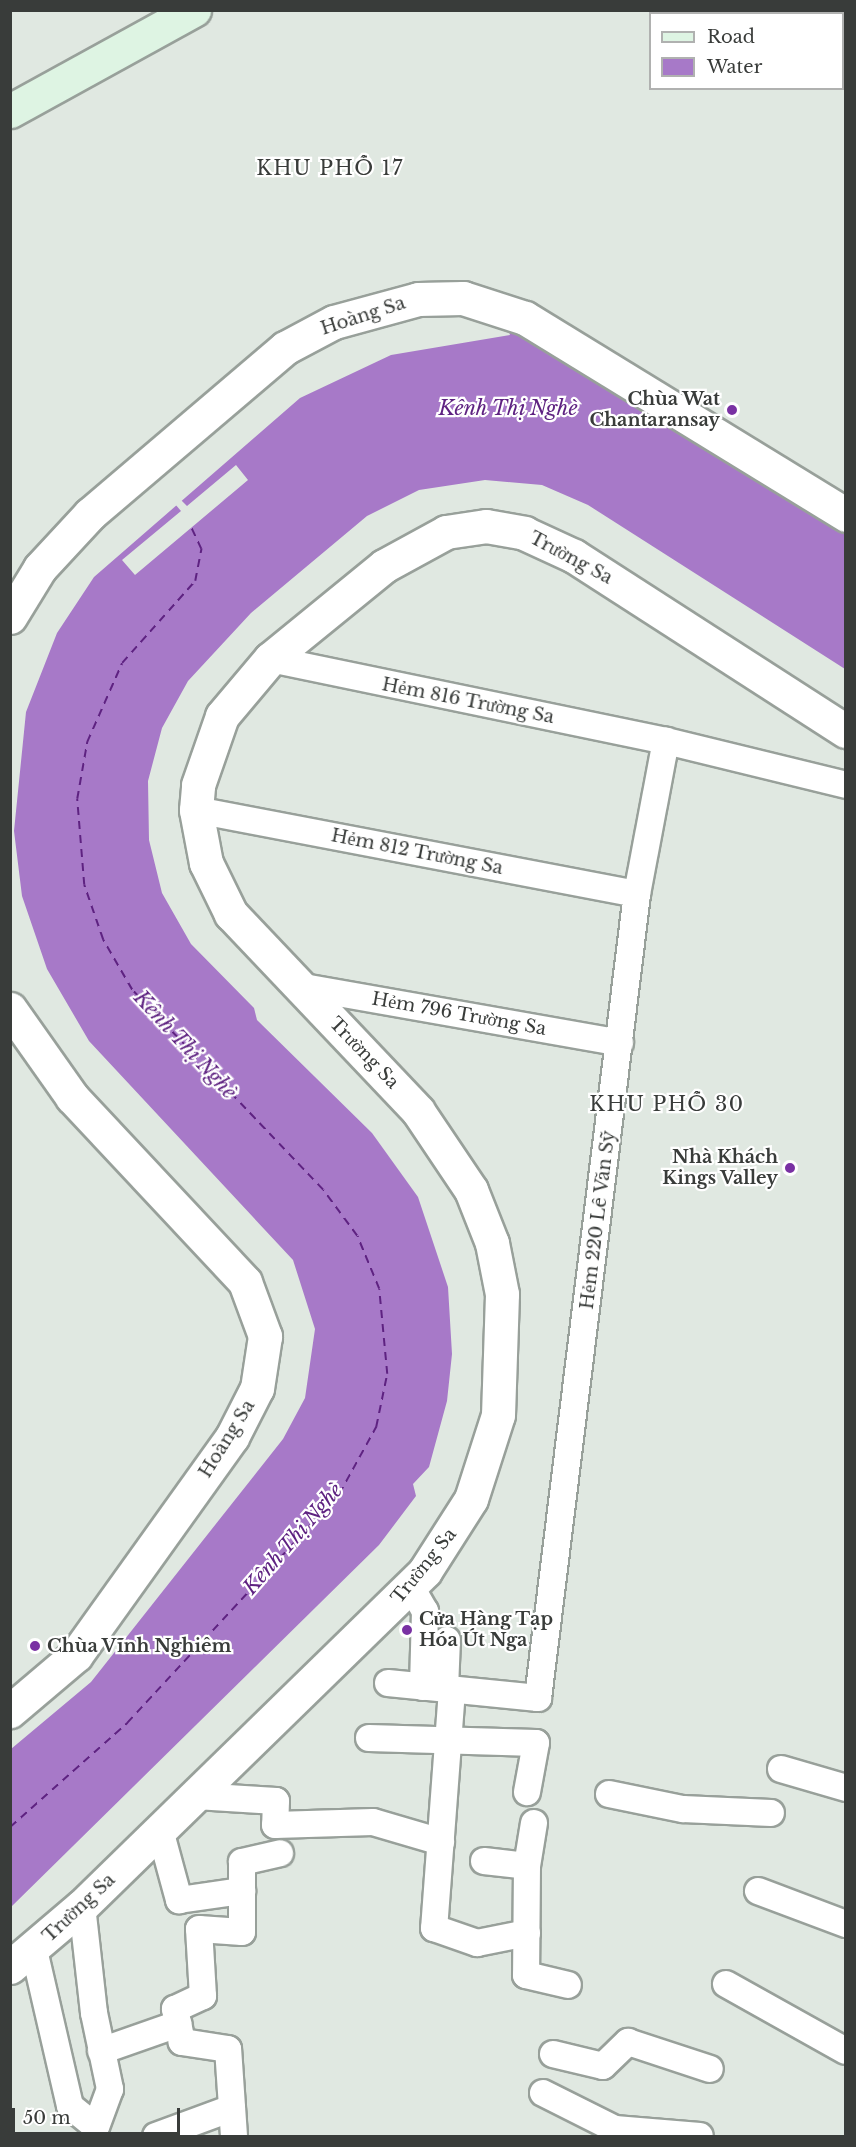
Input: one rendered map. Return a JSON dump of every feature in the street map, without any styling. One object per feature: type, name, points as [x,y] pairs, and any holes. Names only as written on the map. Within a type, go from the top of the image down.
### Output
[{"type":"main road","points":[[10,111],[194,10]]},
{"type":"street","name":"Hoàng Sa","points":[[10,617],[40,568],[90,513],[285,348],[334,322],[418,298],[463,298],[525,318],[846,515]]},
{"type":"street","name":"Trường Sa","points":[[22,1958],[82,1906],[411,1587],[459,1523],[492,1439],[504,1359],[498,1267],[471,1190],[438,1136],[231,914],[217,891],[196,810],[211,738],[237,694],[270,659],[362,583],[423,542],[467,527],[504,528],[574,556],[846,731]]},
{"type":"street","name":"Hẻm 816 Trường Sa","points":[[270,659],[666,741]]},
{"type":"street","points":[[666,741],[846,785]]},
{"type":"street","name":"Hẻm 220 Lê Văn Sỹ","points":[[388,1683],[538,1698],[637,894],[666,741]]},
{"type":"street","name":"Hẻm 812 Trường Sa","points":[[196,810],[637,894]]},
{"type":"street","name":"Hẻm 796 Trường Sa","points":[[298,986],[620,1042]]},
{"type":"street","name":"Hoàng Sa","points":[[10,1009],[72,1098],[245,1282],[265,1336],[257,1388],[232,1437],[76,1655],[48,1684],[10,1711]]},
{"type":"street","points":[[411,1587],[425,1611],[449,1737],[434,1928],[477,1943],[527,1933]]},
{"type":"street","points":[[440,1688],[447,1641]]},
{"type":"street","points":[[369,1738],[449,1737],[536,1743],[527,1792]]},
{"type":"street","points":[[781,1769],[846,1788]]},
{"type":"street","points":[[609,1794],[683,1809],[771,1813]]},
{"type":"street","points":[[196,1796],[276,1801],[275,1825],[373,1822],[441,1842]]},
{"type":"street","points":[[534,1823],[527,1866],[526,1975],[568,1985]]},
{"type":"street","points":[[160,1830],[179,1900],[242,1891]]},
{"type":"street","points":[[234,2136],[228,2049],[182,2042],[175,2009],[203,1996],[199,1929],[242,1932],[242,1862],[280,1853]]},
{"type":"street","points":[[484,1861],[527,1866]]},
{"type":"street","points":[[758,1891],[846,1924]]},
{"type":"street","points":[[22,1958],[70,2106],[97,2132],[110,2089],[101,2052],[82,1906]]},
{"type":"street","points":[[726,1984],[846,2051]]},
{"type":"street","points":[[101,2052],[178,2024]]},
{"type":"street","points":[[553,2054],[603,2066],[628,2042],[710,2069]]},
{"type":"street","points":[[543,2093],[615,2129],[700,2136]]},
{"type":"street","points":[[156,2136],[232,2108]]},
{"type":"water","name":"Kênh Thị Nghè","points":[[506,322],[845,530],[845,669],[588,505],[542,485],[485,480],[419,490],[367,516],[251,613],[188,681],[162,728],[148,781],[149,840],[162,893],[191,944],[254,1008],[257,1020],[372,1133],[418,1197],[448,1287],[452,1354],[447,1401],[429,1467],[413,1484],[416,1496],[379,1545],[11,1907],[11,1749],[91,1682],[283,1439],[305,1398],[315,1329],[293,1260],[89,1041],[47,969],[22,896],[14,831],[26,712],[57,633],[94,577],[300,398],[391,355],[510,335]]},
{"type":"pier","points":[[236,465],[248,480],[135,575],[122,560],[181,511],[175,504],[180,499],[187,506]]},
{"type":"ferry route","points":[[10,1827],[127,1723],[339,1494],[376,1427],[387,1374],[379,1289],[357,1236],[323,1190],[132,990],[103,940],[84,885],[77,799],[87,742],[122,663],[195,581],[201,549],[191,528]]},
{"type":"place","name":"Chùa Wat Chantaransay","points":[[732,410]]},
{"type":"place","name":"Nhà Khách Kings Valley","points":[[790,1168]]},
{"type":"place","name":"Cửa Hàng Tạp Hóa Út Nga","points":[[407,1630]]},
{"type":"place","name":"Chùa Vĩnh Nghiêm","points":[[35,1646]]},
{"type":"district","name":"KHU PHỐ 17","points":[[330,168]]},
{"type":"district","name":"KHU PHỐ 30","points":[[667,1104]]}]
